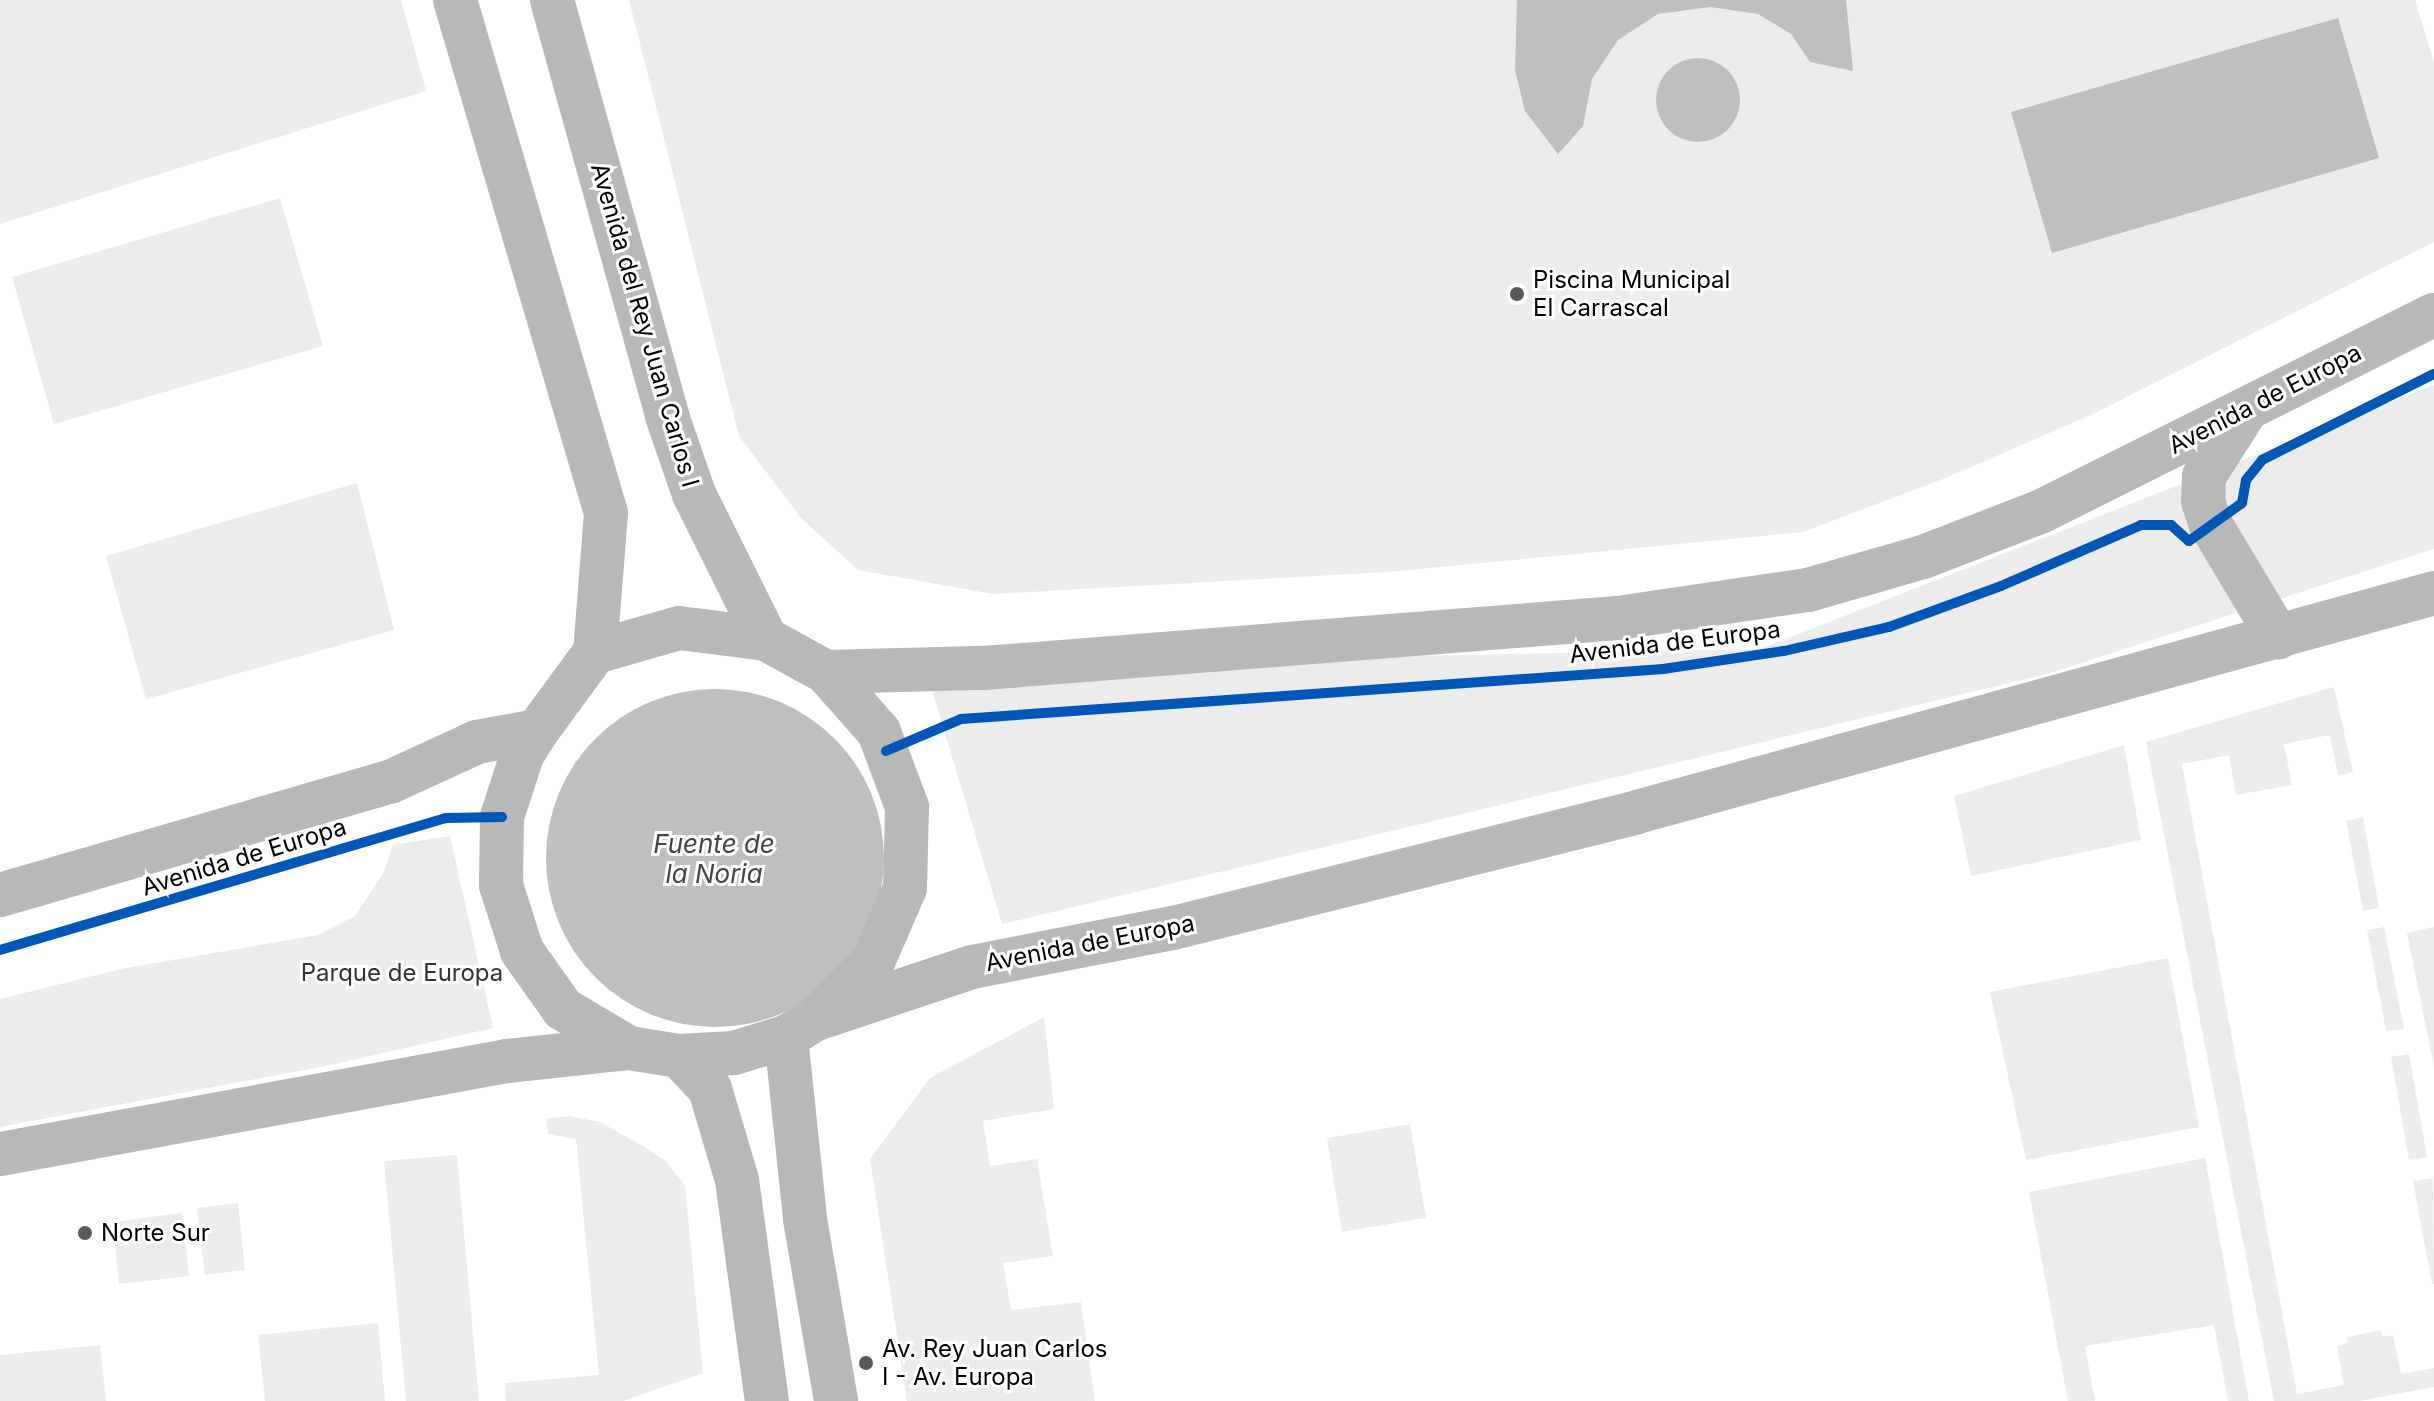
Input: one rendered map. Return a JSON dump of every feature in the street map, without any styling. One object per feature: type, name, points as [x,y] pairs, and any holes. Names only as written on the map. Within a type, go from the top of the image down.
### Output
[{"type":"main road","points":[[455,0],[606,513],[595,652],[537,731],[513,777],[500,828],[501,885],[509,919],[528,962],[563,1009],[629,1048]]},
{"type":"main road","name":"Avenida del Rey Juan Carlos I","points":[[552,0],[667,416],[694,494],[766,639]]},
{"type":"main road","name":"Avenida de Europa","points":[[826,672],[984,668],[1618,618],[1774,597],[1878,572],[1968,541],[2096,486],[2250,405],[2434,315]]},
{"type":"main road","points":[[2250,405],[2204,476],[2203,501],[2211,525],[2278,637]]},
{"type":"main road","name":"Avenida de Europa","points":[[629,1048],[679,1056],[734,1053],[972,967],[1173,928],[1622,816],[2434,593]]},
{"type":"main road","points":[[595,652],[679,628],[766,639],[826,672],[879,732],[907,807],[905,888],[873,962],[801,1028],[805,1219],[836,1401]]},
{"type":"main road","name":"Avenida de Europa","points":[[0,895],[392,781],[477,742],[537,731]]},
{"type":"main road","points":[[0,1154],[441,1072],[629,1048]]},
{"type":"main road","points":[[679,1056],[710,1089],[737,1180],[767,1401]]},
{"type":"green space","points":[[0,0],[401,0],[426,91],[0,224]]},
{"type":"green space","name":"Piscina Municipal El Carrascal","points":[[629,0],[2415,0],[2434,62],[2434,242],[2093,414],[1948,477],[1803,532],[1388,572],[993,594],[858,570],[801,518],[739,436]]},
{"type":"green space","points":[[280,198],[323,346],[54,424],[12,277]]},
{"type":"green space","points":[[2434,385],[2434,549],[2047,674],[1002,924],[925,666],[1760,649]]},
{"type":"green space","points":[[357,483],[394,630],[146,699],[106,556]]},
{"type":"green space","points":[[2334,687],[2353,772],[2338,776],[2330,735],[2284,744],[2292,785],[2236,795],[2229,755],[2182,764],[2297,1394],[2344,1385],[2337,1346],[2347,1343],[2347,1337],[2381,1330],[2383,1337],[2393,1335],[2401,1374],[2434,1368],[2434,1387],[2359,1401],[2274,1401],[2146,742]]},
{"type":"green space","points":[[2124,745],[2141,840],[1971,876],[1954,796]]},
{"type":"green space","points":[[2363,817],[2379,908],[2363,911],[2346,821]]},
{"type":"green space","name":"Parque de Europa","points":[[450,836],[493,1028],[326,1066],[0,1127],[0,999],[121,969],[318,935],[355,916],[383,874],[393,845]]},
{"type":"green space","points":[[2384,927],[2404,1029],[2386,1031],[2367,930]]},
{"type":"green space","points":[[2434,927],[2434,1066],[2407,933]]},
{"type":"green space","points":[[2168,958],[2199,1127],[2026,1160],[1990,992]]},
{"type":"green space","points":[[1044,1017],[1054,1109],[983,1121],[990,1166],[1037,1159],[1053,1256],[1003,1263],[1011,1310],[1081,1302],[1095,1401],[907,1401],[870,1159],[930,1078]]},
{"type":"green space","points":[[2409,1054],[2427,1157],[2409,1160],[2391,1057]]},
{"type":"green space","points":[[569,1116],[600,1122],[641,1145],[666,1161],[685,1186],[703,1373],[623,1401],[506,1401],[505,1383],[599,1375],[576,1139],[548,1134],[546,1119]]},
{"type":"green space","points":[[1410,1124],[1426,1218],[1342,1232],[1327,1138]]},
{"type":"green space","points":[[457,1155],[479,1401],[406,1401],[384,1161]]},
{"type":"green space","points":[[2205,1158],[2249,1401],[2228,1401],[2214,1325],[2085,1346],[2095,1401],[2068,1401],[2029,1192]]},
{"type":"green space","points":[[2433,1178],[2434,1284],[2432,1284],[2413,1181]]},
{"type":"green space","points":[[238,1203],[245,1270],[205,1275],[197,1208]]},
{"type":"green space","points":[[182,1213],[189,1276],[119,1284],[113,1222]]},
{"type":"green space","points":[[378,1323],[385,1401],[265,1401],[258,1335]]},
{"type":"green space","points":[[100,1345],[106,1401],[0,1401],[0,1355]]},
{"type":"water","points":[[1517,0],[1846,0],[1853,71],[1810,62],[1791,34],[1758,14],[1710,7],[1658,14],[1618,40],[1592,79],[1583,126],[1558,154],[1525,111],[1515,70]]},
{"type":"water","points":[[2338,18],[2379,158],[2052,253],[2011,112]]},
{"type":"water","points":[[1698,58],[1714,61],[1728,70],[1737,84],[1740,100],[1737,116],[1728,130],[1714,139],[1698,142],[1682,139],[1668,130],[1659,116],[1656,100],[1659,84],[1668,70],[1682,61]]},
{"type":"water","name":"Fuente de la Noria","points":[[715,689],[748,693],[780,702],[809,718],[834,739],[855,764],[871,793],[880,825],[884,858],[880,891],[871,923],[855,952],[834,977],[809,998],[780,1014],[748,1023],[715,1027],[682,1023],[650,1014],[621,998],[596,977],[575,952],[559,923],[550,891],[546,858],[550,825],[559,793],[575,764],[596,739],[621,718],[650,702],[682,693]]},
{"type":"cycle path","points":[[886,751],[961,719],[1663,669],[1784,651],[1889,627],[2001,586],[2141,525],[2171,525],[2189,541],[2242,503],[2246,480],[2262,460],[2434,374]]},
{"type":"cycle path","points":[[0,950],[446,818],[502,817]]},
{"type":"place","name":"Piscina Municipal El Carrascal","points":[[1517,294]]},
{"type":"place","name":"Norte Sur","points":[[85,1233]]},
{"type":"place","name":"Av. Rey Juan Carlos I - Av. Europa","points":[[866,1363]]}]
